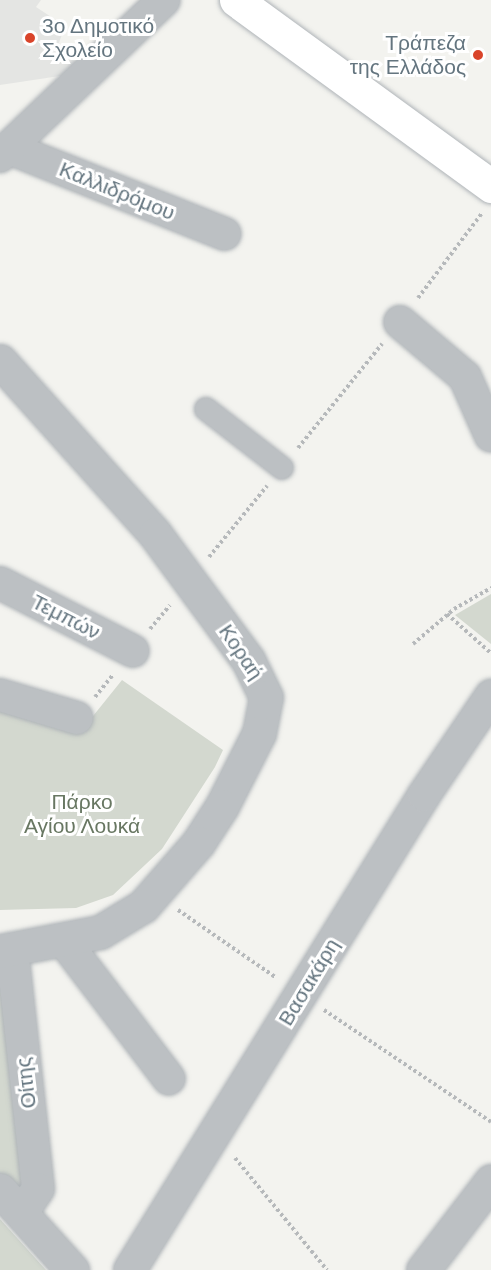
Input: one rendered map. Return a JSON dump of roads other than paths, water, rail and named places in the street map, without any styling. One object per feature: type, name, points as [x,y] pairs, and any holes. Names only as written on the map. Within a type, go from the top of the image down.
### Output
[{"type":"main road","points":[[236,0],[491,186]]},
{"type":"street","points":[[5,152],[164,0]]},
{"type":"street","name":"Καλλιδρόμου","points":[[5,152],[225,234]]},
{"type":"street","points":[[400,322],[465,377],[491,436]]},
{"type":"street","name":"Κοραή","points":[[0,361],[155,534],[240,648],[265,690],[264,716],[254,745],[205,833],[178,869],[126,919],[64,941],[6,950]]},
{"type":"street","points":[[206,409],[282,468]]},
{"type":"street","name":"Τεμπών","points":[[0,583],[133,651]]},
{"type":"street","points":[[0,695],[77,718]]},
{"type":"street","name":"Βασακάρη","points":[[130,1270],[406,824],[491,696]]},
{"type":"street","points":[[64,941],[169,1079]]},
{"type":"street","name":"Οίτης","points":[[6,950],[38,1189],[11,1201]]},
{"type":"street","points":[[423,1270],[491,1181]]},
{"type":"street","points":[[11,1201],[72,1270]]},
{"type":"place","name":"3ο Δημοτικό Σχολείο","points":[[30,38]]},
{"type":"place","name":"Τράπεζα της Ελλάδος","points":[[478,55]]},
{"type":"park label","name":"Πάρκο Αγίου Λουκά","points":[[82,814]]}]
